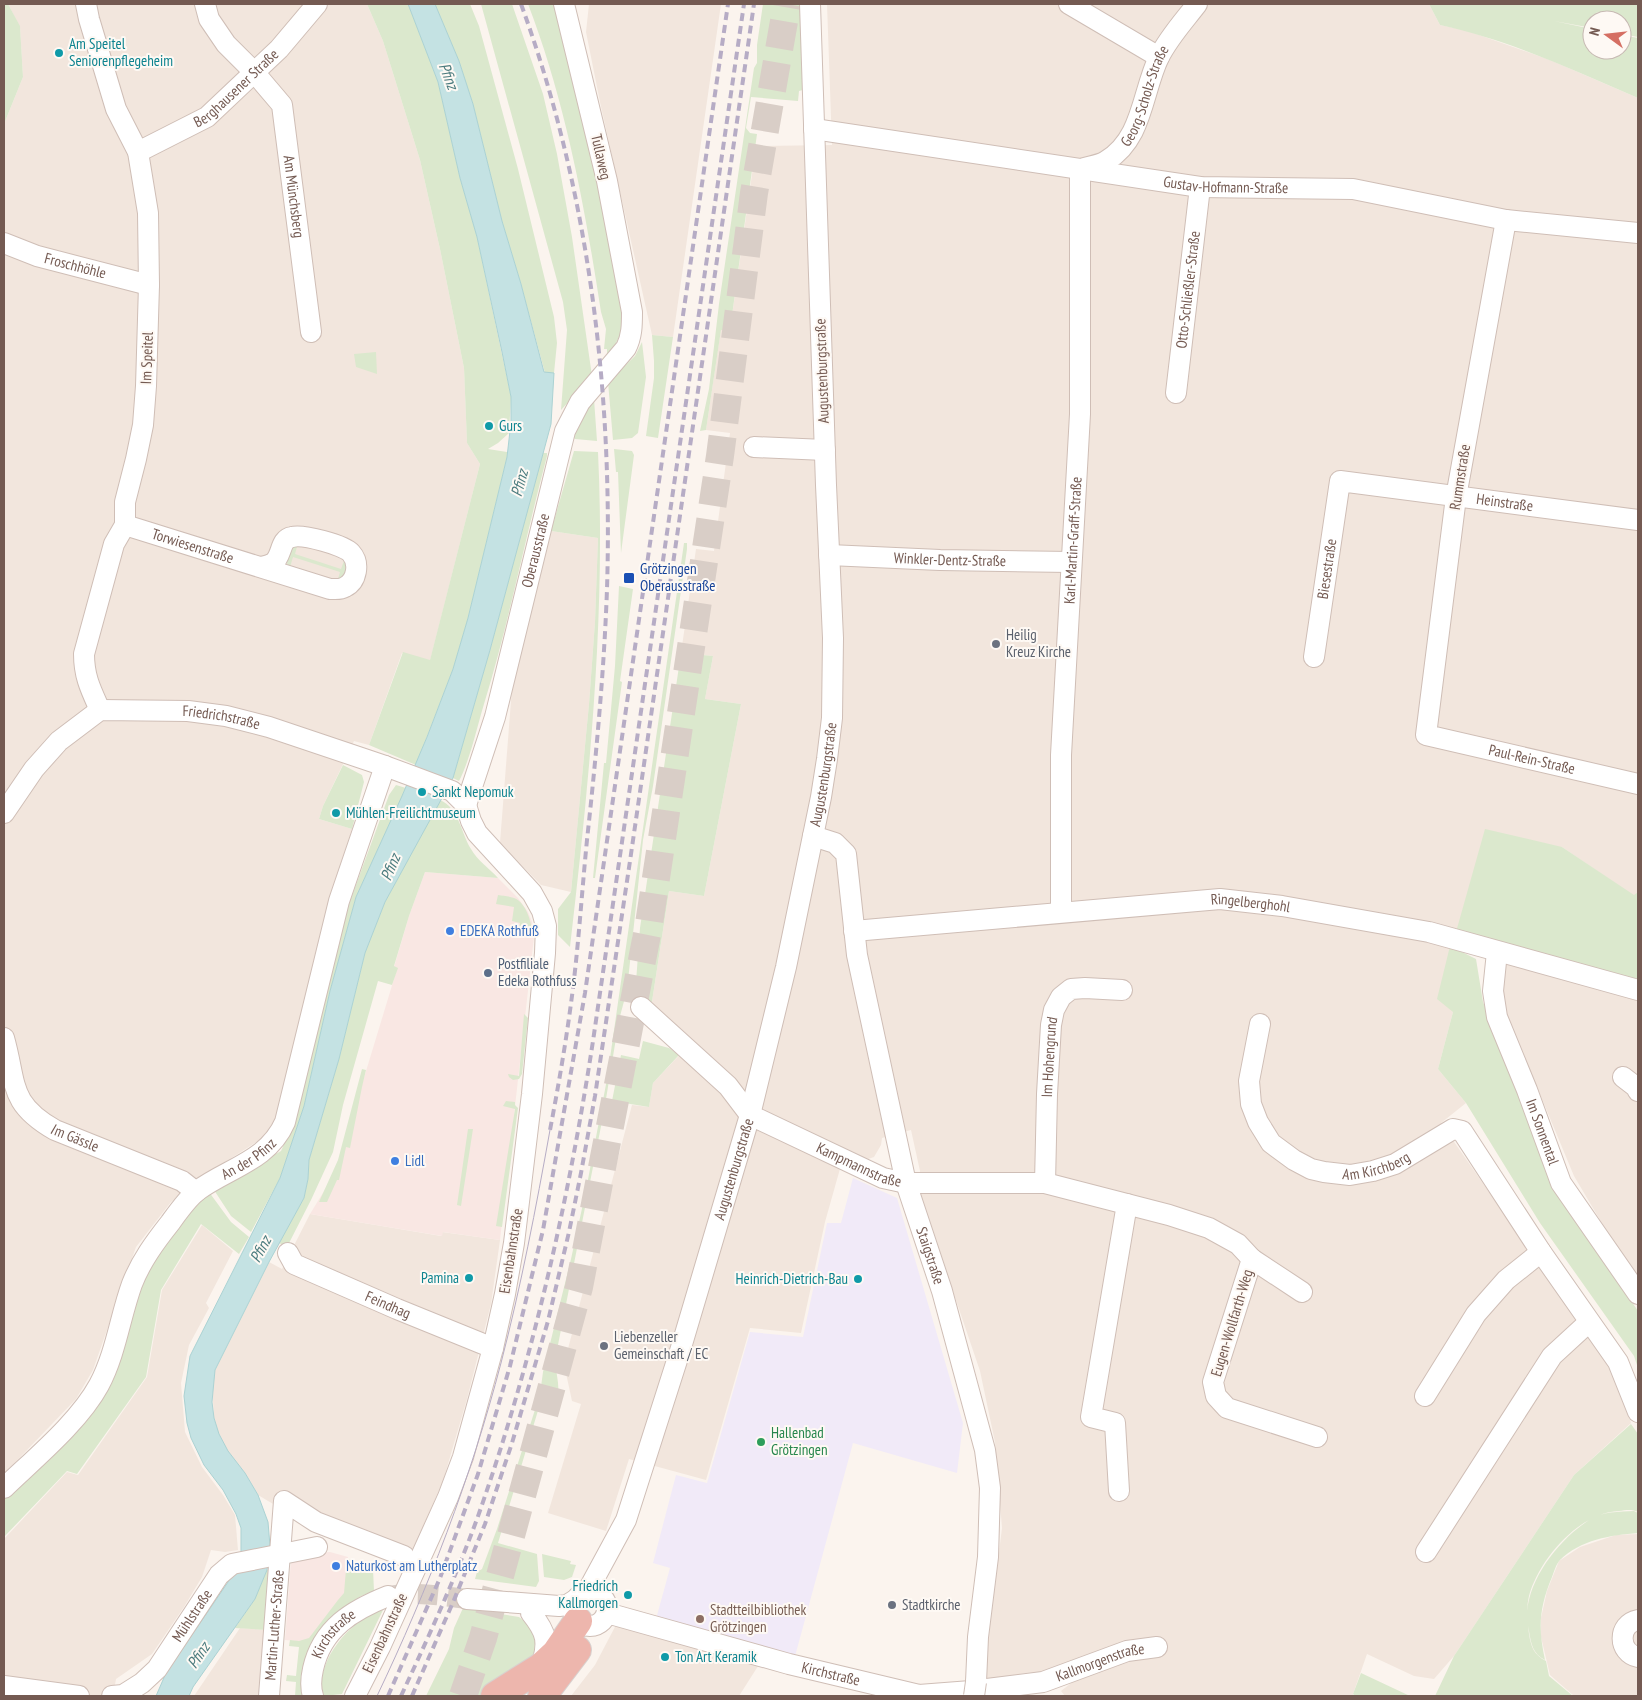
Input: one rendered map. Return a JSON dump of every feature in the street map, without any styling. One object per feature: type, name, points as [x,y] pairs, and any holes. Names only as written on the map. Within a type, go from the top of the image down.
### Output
[{"type":"highway","points":[[495,1696],[542,1667],[556,1653],[589,1610]]},
{"type":"highway","points":[[542,1696],[587,1634],[589,1610]]},
{"type":"street","name":"Im Speitel","points":[[86,4],[116,109],[138,152],[148,213],[149,285],[143,425],[125,502],[125,525],[114,544],[84,654],[84,670],[100,710]]},
{"type":"street","name":"Am Münchsberg","points":[[205,4],[209,19],[226,44],[254,72],[282,105],[311,332]]},
{"type":"street","name":"Berghausener Straße","points":[[138,152],[207,117],[279,49],[317,4]]},
{"type":"street","name":"Augustenburgstraße","points":[[589,1610],[622,1546],[626,1520],[680,1351],[750,1115],[786,966],[813,836],[821,797],[832,718],[833,668],[810,4]]},
{"type":"street","points":[[1070,4],[1159,57]]},
{"type":"street","name":"Georg-Scholz-Straße","points":[[1080,169],[1105,162],[1119,152],[1129,139],[1159,57],[1177,28],[1197,4]]},
{"type":"street","name":"Tullaweg","points":[[568,6],[607,181],[632,312]]},
{"type":"street","name":"Gustav-Hofmann-Straße","points":[[814,129],[1200,188],[1353,189],[1506,220],[1638,233]]},
{"type":"street","name":"Karl-Martin-Graff-Straße","points":[[1061,912],[1061,755],[1080,414],[1080,169]]},
{"type":"street","name":"Otto-Schließler-Straße","points":[[1176,393],[1200,188]]},
{"type":"street","name":"Rummstraße","points":[[1426,736],[1456,498],[1506,220]]},
{"type":"street","name":"Froschhöhle","points":[[4,243],[37,256],[149,285]]},
{"type":"street","name":"Oberausstraße","points":[[459,798],[495,717],[565,431],[580,402],[626,348],[631,334],[632,312]]},
{"type":"street","points":[[754,447],[825,450]]},
{"type":"street","name":"Heinstraße","points":[[1340,481],[1456,498],[1638,520]]},
{"type":"street","name":"Biesestraße","points":[[1314,657],[1340,481]]},
{"type":"street","name":"Torwiesenstraße","points":[[125,525],[262,567]]},
{"type":"street","name":"Winkler-Dentz-Straße","points":[[829,555],[940,560],[1071,562]]},
{"type":"street","points":[[4,813],[34,769],[59,741],[100,710]]},
{"type":"street","name":"Friedrichstraße","points":[[100,710],[188,711],[226,716],[269,727],[393,768],[459,798]]},
{"type":"street","name":"Paul-Rein-Straße","points":[[1426,736],[1638,784]]},
{"type":"street","name":"An der Pfinz","points":[[4,1488],[71,1422],[98,1386],[116,1340],[132,1284],[144,1258],[167,1226],[196,1192],[250,1161],[280,1135],[285,1122],[339,901],[393,768]]},
{"type":"street","name":"Eisenbahnstraße","points":[[355,1696],[380,1647],[448,1497],[463,1457],[493,1348],[505,1294],[517,1222],[538,1030],[546,926],[542,911],[532,893],[477,834],[459,798]]},
{"type":"street","name":"Staigstraße","points":[[813,836],[836,843],[846,854],[857,955],[906,1183],[942,1291],[975,1411],[986,1460],[990,1488],[988,1556],[978,1637],[975,1689]]},
{"type":"street","name":"Ringelberghohl","points":[[854,931],[1220,900],[1282,906],[1429,932],[1638,990]]},
{"type":"street","name":"Im Sonnental","points":[[1497,952],[1493,991],[1497,1017],[1528,1090],[1561,1183],[1638,1294]]},
{"type":"street","name":"Im Hohengrund","points":[[1046,1183],[1047,1094],[1051,1025],[1054,1010],[1061,997],[1072,989],[1122,990]]},
{"type":"street","name":"Kampmannstraße","points":[[641,1007],[728,1086],[750,1115],[883,1178],[906,1183],[1046,1183],[1168,1215],[1209,1228],[1238,1244],[1252,1259],[1302,1292]]},
{"type":"street","name":"Am Kirchberg","points":[[1260,1024],[1249,1081],[1251,1104],[1258,1122],[1271,1143],[1294,1160],[1311,1169],[1350,1175],[1373,1171],[1395,1164],[1453,1128],[1462,1131],[1541,1252],[1618,1362],[1638,1412]]},
{"type":"street","name":"Im Gässle","points":[[4,1038],[17,1094],[25,1107],[37,1120],[55,1130],[182,1181],[196,1192]]},
{"type":"street","points":[[1623,1076],[1638,1091]]},
{"type":"street","points":[[1118,1491],[1115,1423],[1091,1417],[1127,1204]]},
{"type":"street","points":[[1425,1396],[1476,1314],[1506,1280],[1541,1252]]},
{"type":"street","name":"Feindhag","points":[[288,1253],[294,1264],[493,1348]]},
{"type":"street","name":"Eugen-Wollfarth-Weg","points":[[1252,1259],[1213,1382],[1216,1396],[1227,1408],[1317,1437]]},
{"type":"street","points":[[1426,1552],[1552,1356],[1589,1322]]},
{"type":"street","name":"Martin-Luther-Straße","points":[[269,1696],[276,1555],[284,1501],[316,1522]]},
{"type":"street","points":[[316,1522],[404,1556]]},
{"type":"street","name":"Mühlstraße","points":[[112,1696],[123,1695],[142,1683],[157,1669],[219,1575],[232,1564],[315,1548],[316,1522]]},
{"type":"street","name":"Kirchstraße","points":[[313,1696],[311,1679],[314,1663],[322,1645],[334,1628],[346,1617],[365,1605],[388,1596]]},
{"type":"street","name":"Kirchstraße","points":[[467,1599],[566,1605],[780,1662],[919,1695],[971,1691],[1047,1689]]},
{"type":"street","name":"Kirchstraße","points":[[511,1603],[531,1613],[559,1620],[589,1610]]},
{"type":"street","points":[[531,1613],[541,1626],[546,1639],[546,1651],[542,1667]]},
{"type":"street","points":[[1638,1620],[1632,1622],[1623,1630],[1622,1642],[1628,1653],[1638,1657]]},
{"type":"street","name":"Kallmorgenstraße","points":[[1047,1689],[1127,1651],[1156,1646]]},
{"type":"street","points":[[4,1686],[79,1696]]},
{"type":"shaded area","points":[[8,4],[367,4],[383,41],[420,160],[464,368],[467,443],[480,464],[430,661],[402,653],[369,745],[354,741],[323,806],[319,819],[352,829],[321,930],[273,1128],[261,1139],[205,1175],[171,1202],[136,1247],[93,1370],[76,1399],[4,1474],[4,124],[23,77],[20,27]]},
{"type":"shaded area","points":[[589,4],[721,4],[673,337],[652,335],[586,32]]},
{"type":"shaded area","points":[[827,4],[1429,4],[1440,25],[1465,30],[1550,60],[1638,98],[1638,892],[1634,896],[1562,847],[1456,932],[1453,1012],[1438,1069],[1466,1103],[1441,1123],[1616,1375],[1631,1423],[1574,1475],[1454,1656],[1434,1679],[1414,1676],[1367,1654],[1353,1694],[1354,1696],[1065,1696],[1061,1691],[1075,1680],[1065,1663],[1041,1672],[983,1681],[1002,1528],[995,1442],[980,1371],[921,1197],[920,1171],[911,1130],[882,1138],[881,1145],[874,1157],[868,1159],[845,1151],[825,1222],[801,1333],[750,1328],[706,1480],[629,1459],[606,1531],[548,1513],[581,1404],[572,1401],[564,1364],[632,1105],[649,1107],[653,1083],[689,1045],[651,1008],[669,891],[704,896],[741,704],[705,699],[713,656],[681,653],[696,549],[714,551],[730,433],[706,430],[721,329],[730,330],[756,146],[832,145]]},
{"type":"shaded area","points":[[551,531],[598,538],[595,622],[589,704],[571,892],[541,885],[500,843],[512,688]]},
{"type":"shaded area","points":[[425,872],[498,878],[518,898],[528,912],[532,922],[534,937],[500,1240],[443,1232],[442,1236],[310,1214],[332,1178],[343,1147],[397,969],[394,967],[409,916]]},
{"type":"shaded area","points":[[1505,958],[1638,995],[1638,1276],[1603,1225],[1574,1176],[1505,1010],[1500,990]]},
{"type":"shaded area","points":[[853,1178],[897,1198],[963,1423],[957,1473],[853,1443],[794,1660],[656,1619],[670,1568],[653,1563],[676,1475],[707,1483],[750,1332],[803,1337],[827,1223],[841,1223]]},
{"type":"shaded area","points":[[310,1214],[441,1236],[442,1232],[500,1240],[491,1304],[467,1399],[443,1481],[411,1554],[310,1526],[258,1495],[245,1473],[228,1451],[219,1434],[214,1418],[212,1385],[215,1370],[269,1262],[282,1269]]},
{"type":"shaded area","points":[[202,1225],[233,1251],[206,1303],[209,1308],[189,1345],[181,1383],[185,1432],[202,1467],[235,1515],[238,1550],[225,1552],[211,1550],[202,1577],[184,1607],[152,1654],[116,1679],[113,1696],[4,1696],[4,1539],[67,1472],[78,1475],[147,1377],[162,1290]]},
{"type":"shaded area","points":[[1638,1534],[1638,1696],[1574,1696],[1550,1675],[1541,1637],[1541,1618],[1547,1591],[1559,1561],[1580,1547],[1616,1535]]},
{"type":"shaded area","points":[[330,1552],[348,1557],[345,1595],[308,1642],[285,1640],[291,1560],[316,1553]]},
{"type":"shaded area","points":[[617,1623],[760,1663],[739,1696],[571,1696],[595,1665]]},
{"type":"shaded area","points":[[240,1628],[267,1630],[261,1696],[194,1696]]},
{"type":"green space","points":[[4,4],[8,4],[20,26],[23,77],[4,124]]},
{"type":"green space","points":[[367,4],[408,4],[438,82],[460,178],[477,237],[511,397],[509,433],[488,449],[507,452],[507,457],[468,618],[453,669],[416,765],[369,745],[403,652],[430,660],[480,464],[467,443],[464,368],[420,160],[383,41]]},
{"type":"green space","points":[[435,4],[470,4],[479,26],[518,169],[554,317],[557,343],[554,373],[545,373],[502,221],[473,104],[459,61]]},
{"type":"green space","points":[[481,4],[512,4],[543,94],[557,154],[572,237],[592,376],[561,410],[567,330],[563,302]]},
{"type":"green space","points":[[528,4],[555,4],[618,261],[623,315],[621,332],[611,354],[607,358],[607,349],[604,349],[606,329],[601,312],[573,156],[553,79]]},
{"type":"green space","points":[[763,4],[802,4],[803,90],[799,91],[798,101],[751,97],[746,128],[750,133],[757,134],[730,330],[721,330],[706,430],[700,431],[709,389],[719,304],[754,68],[757,63],[757,45]]},
{"type":"green space","points":[[1429,4],[1638,4],[1638,37],[1632,36],[1632,10],[1582,10],[1582,26],[1554,21],[1582,27],[1582,60],[1632,60],[1632,37],[1638,38],[1638,98],[1516,47],[1440,25]]},
{"type":"green space","points":[[652,335],[673,337],[658,438],[646,436],[654,378]]},
{"type":"green space","points":[[642,342],[646,377],[638,433],[632,438],[613,440],[608,382],[635,356]]},
{"type":"green space","points":[[376,352],[377,374],[356,367],[354,354]]},
{"type":"green space","points":[[594,399],[597,441],[575,439],[573,437],[578,423]]},
{"type":"green space","points":[[614,449],[632,451],[634,455],[621,553],[618,472],[616,472]]},
{"type":"green space","points":[[574,451],[598,452],[600,576],[594,700],[584,824],[570,947],[558,935],[558,909],[571,892],[589,704],[595,622],[598,538],[551,531]]},
{"type":"green space","points":[[543,453],[547,453],[547,456],[501,643],[470,753],[459,781],[453,778]]},
{"type":"green space","points":[[298,543],[295,554],[341,569],[345,558],[349,572],[337,583],[340,572],[293,557],[290,567],[285,561],[288,548]]},
{"type":"green space","points":[[684,543],[687,543],[687,549],[653,786],[643,840],[627,990],[619,1020],[604,1111],[557,1350],[558,1394],[557,1398],[543,1394],[498,1543],[537,1554],[539,1581],[536,1587],[475,1579],[477,1572],[482,1569],[497,1529],[540,1394],[543,1372],[586,1190],[607,1079]]},
{"type":"green space","points":[[619,586],[633,589],[595,878],[593,878],[615,666]]},
{"type":"green space","points":[[681,653],[713,656],[705,699],[741,704],[704,896],[669,891],[651,1008],[642,998],[636,982],[640,928]]},
{"type":"green space","points":[[343,765],[362,775],[364,782],[352,829],[319,819],[323,806]]},
{"type":"green space","points":[[396,785],[406,788],[356,897],[330,991],[304,1106],[280,1178],[251,1232],[231,1216],[214,1190],[281,1151],[291,1129],[346,912],[389,795]]},
{"type":"green space","points":[[440,800],[456,815],[474,853],[498,878],[425,872],[394,966],[398,968],[392,985],[378,981],[343,1105],[333,1152],[287,1247],[279,1243],[304,1198],[309,1160],[339,1059],[365,953],[385,902]]},
{"type":"green space","points":[[1485,829],[1562,847],[1634,895],[1638,892],[1638,980],[1456,932]]},
{"type":"green space","points":[[498,895],[514,898],[522,904],[530,920],[533,937],[518,935],[520,923],[512,921],[514,907],[496,904]]},
{"type":"green space","points":[[1450,946],[1476,959],[1483,1002],[1555,1188],[1638,1311],[1638,1368],[1634,1356],[1540,1223],[1466,1103],[1438,1069],[1453,1012],[1437,999]]},
{"type":"green space","points":[[524,1014],[528,1018],[522,1074],[519,1079],[513,1080],[508,1074],[519,1076]]},
{"type":"green space","points":[[643,1041],[669,1048],[679,1055],[653,1083],[649,1107],[612,1101],[621,1055],[639,1059]]},
{"type":"green space","points":[[362,1069],[366,1070],[350,1148],[346,1147],[339,1180],[337,1180],[327,1202],[319,1202],[338,1160]]},
{"type":"green space","points":[[506,1101],[515,1102],[518,1108],[502,1227],[496,1226],[515,1109],[503,1106]]},
{"type":"green space","points":[[468,1129],[473,1129],[461,1206],[457,1205]]},
{"type":"green space","points":[[209,1192],[231,1222],[249,1237],[239,1254],[201,1224],[161,1290],[146,1377],[77,1474],[67,1471],[4,1537],[4,1497],[88,1412],[153,1260],[172,1230]]},
{"type":"green space","points":[[1631,1424],[1638,1434],[1638,1512],[1627,1510],[1604,1513],[1576,1529],[1563,1540],[1542,1567],[1534,1582],[1527,1605],[1527,1619],[1532,1647],[1546,1661],[1549,1676],[1573,1696],[1435,1696],[1454,1656],[1574,1475]]},
{"type":"green space","points":[[1634,1511],[1638,1513],[1638,1533],[1617,1535],[1586,1543],[1568,1553],[1555,1568],[1542,1608],[1541,1638],[1545,1660],[1541,1658],[1535,1652],[1532,1644],[1527,1617],[1529,1598],[1540,1572],[1557,1548],[1589,1520],[1605,1513]]},
{"type":"green space","points":[[542,1554],[571,1561],[570,1564],[576,1565],[572,1577],[564,1580],[544,1577]]},
{"type":"green space","points":[[347,1558],[373,1569],[374,1591],[361,1596],[334,1615],[302,1672],[302,1696],[295,1696],[296,1682],[286,1681],[287,1675],[296,1676],[299,1647],[289,1646],[290,1640],[299,1641],[309,1638],[344,1593]]},
{"type":"green space","points":[[267,1570],[272,1573],[267,1630],[235,1628],[255,1599]]},
{"type":"green space","points":[[463,1608],[519,1617],[529,1625],[540,1649],[487,1696],[426,1696],[449,1649],[454,1628]]},
{"type":"green space","points":[[383,1610],[342,1694],[324,1696],[322,1683],[324,1670],[337,1644],[359,1622],[371,1614]]},
{"type":"green space","points":[[1361,1673],[1410,1696],[1355,1696],[1353,1694]]},
{"type":"water","name":"Pfinz","points":[[408,4],[435,4],[459,61],[473,104],[502,221],[544,372],[554,373],[551,424],[490,650],[453,778],[385,902],[365,953],[339,1059],[309,1160],[304,1198],[269,1262],[215,1370],[212,1402],[219,1434],[228,1451],[245,1473],[258,1495],[268,1522],[270,1546],[267,1570],[255,1599],[193,1687],[189,1696],[156,1696],[166,1673],[228,1582],[241,1552],[241,1528],[236,1514],[223,1490],[204,1465],[191,1438],[187,1423],[184,1396],[190,1356],[280,1178],[304,1106],[330,991],[356,897],[402,796],[453,669],[468,618],[507,457],[511,422],[511,397],[477,237],[460,178],[438,82]]},
{"type":"tunnel","points":[[463,1696],[483,1638],[579,1287],[649,924],[720,456],[754,193],[787,4]]},
{"type":"tunnel","points":[[388,1596],[418,1594],[467,1599]]},
{"type":"tram line","points":[[377,1696],[431,1574],[476,1449],[501,1363],[522,1276],[550,1130]]},
{"type":"railway","points":[[521,4],[544,74],[564,146],[580,219],[592,292],[600,366],[606,441],[608,515],[606,620],[602,683],[577,951],[563,1059],[550,1130]]},
{"type":"railway","points":[[388,1696],[440,1578],[478,1474],[510,1366],[543,1230],[585,993],[728,4]]},
{"type":"railway","points":[[401,1696],[460,1564],[497,1461],[531,1343],[560,1223],[593,1041],[744,4]]},
{"type":"railway","points":[[412,1696],[485,1524],[512,1443],[548,1321],[581,1173],[595,1096],[630,861],[754,4]]},
{"type":"place","name":"Am Speitel Seniorenpflegeheim","points":[[59,53]]},
{"type":"place","name":"Gurs","points":[[489,426]]},
{"type":"place","name":"Grötzingen Oberausstraße","points":[[629,578]]},
{"type":"place","name":"Heilig Kreuz Kirche","points":[[996,644]]},
{"type":"place","name":"Sankt Nepomuk","points":[[422,792]]},
{"type":"place","name":"Mühlen-Freilichtmuseum","points":[[336,813]]},
{"type":"place","name":"EDEKA Rothfuß","points":[[450,931]]},
{"type":"place","name":"Postfiliale Edeka Rothfuss","points":[[488,973]]},
{"type":"place","name":"Lidl","points":[[395,1161]]},
{"type":"place","name":"Pamina","points":[[469,1278]]},
{"type":"place","name":"Heinrich-Dietrich-Bau","points":[[858,1279]]},
{"type":"place","name":"Liebenzeller Gemeinschaft / EC","points":[[604,1346]]},
{"type":"place","name":"Hallenbad Grötzingen","points":[[761,1442]]},
{"type":"place","name":"Naturkost am Lutherplatz","points":[[336,1566]]},
{"type":"place","name":"Friedrich Kallmorgen","points":[[628,1595]]},
{"type":"place","name":"Stadtkirche","points":[[892,1605]]},
{"type":"place","name":"Stadtteilbibliothek Grötzingen","points":[[700,1619]]},
{"type":"place","name":"Ton Art Keramik","points":[[665,1657]]}]
